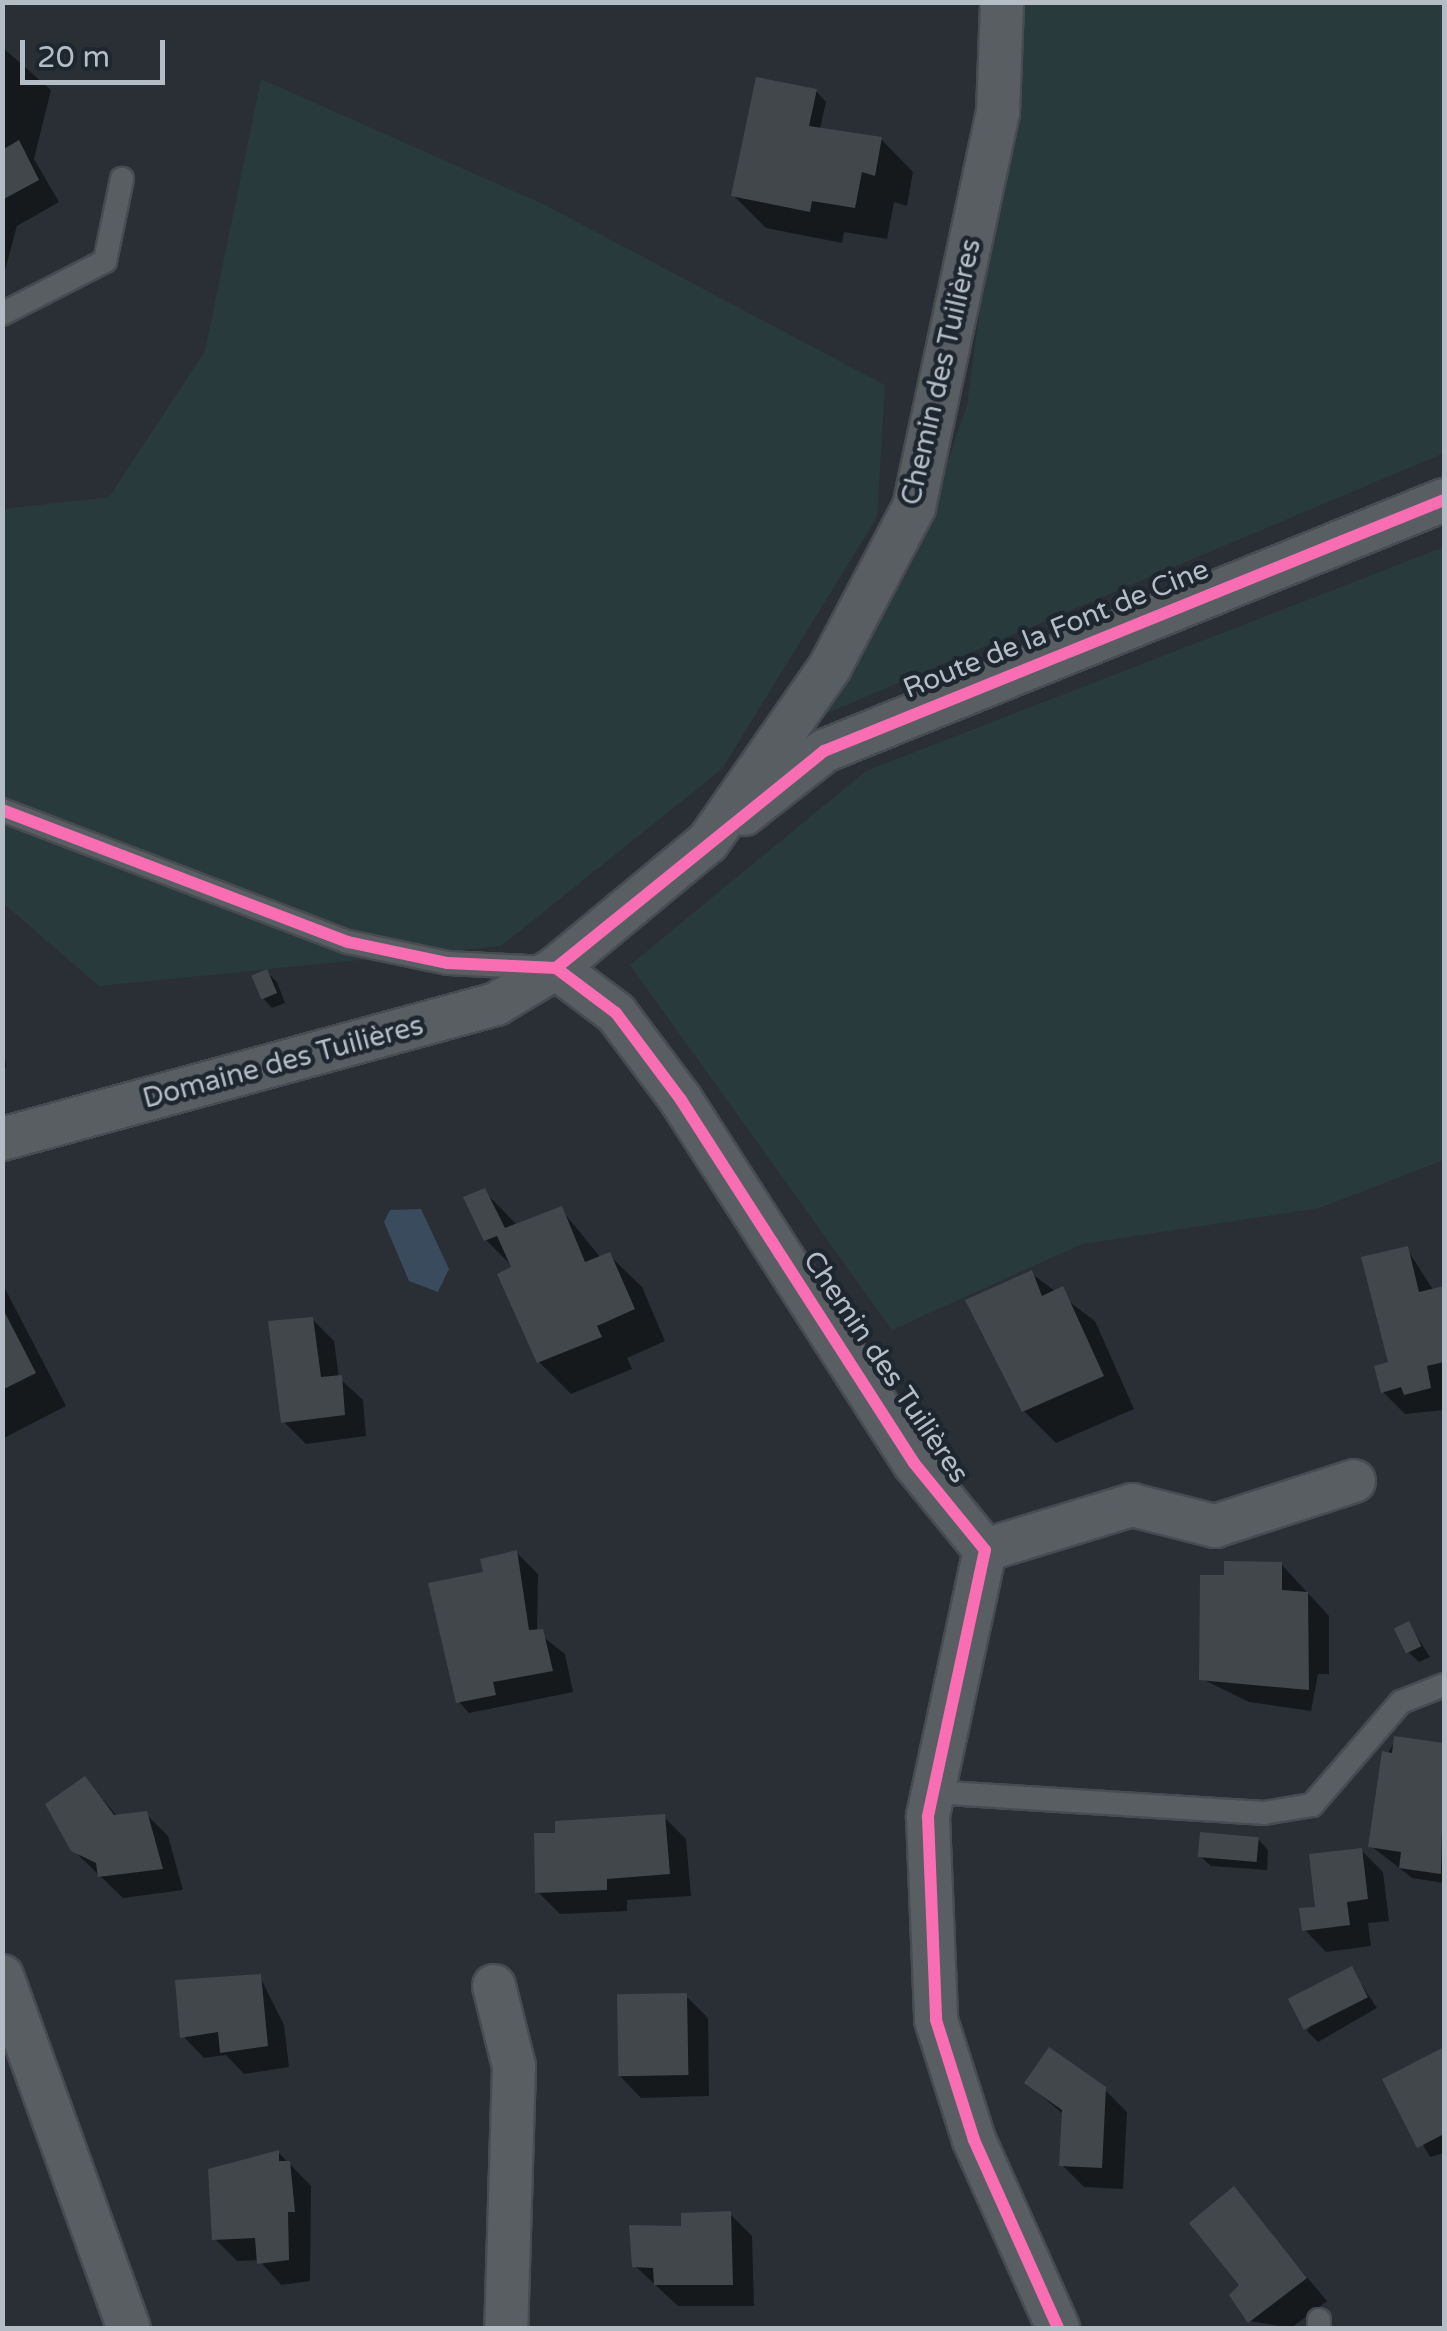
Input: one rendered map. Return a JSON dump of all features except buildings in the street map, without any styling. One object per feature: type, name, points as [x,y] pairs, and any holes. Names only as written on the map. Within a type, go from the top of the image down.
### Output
[{"type":"street","name":"Chemin des Tuilières","points":[[985,1550],[914,1463],[681,1100],[616,1013],[556,968],[708,842],[830,667],[914,506],[998,113],[1002,2]]},
{"type":"street","name":"Route de la Font de Cine","points":[[708,842],[824,751],[1444,500]]},
{"type":"street","name":"Domaine des Tuilières","points":[[2,1139],[496,1004],[556,968]]},
{"type":"street","points":[[1058,2328],[974,2140],[936,2020],[925,1897],[931,1792],[985,1550],[1132,1505],[1215,1526],[1354,1482]]},
{"type":"street","points":[[2,1976],[130,2328]]},
{"type":"street","points":[[494,1986],[514,2066],[506,2328]]},
{"type":"lane","points":[[2,314],[105,261],[122,179]]},
{"type":"lane","points":[[2,810],[348,942],[448,963],[556,968]]},
{"type":"lane","points":[[931,1792],[1264,1813],[1312,1805],[1401,1702],[1444,1685]]},
{"type":"shaded area","points":[[1021,3],[1444,3],[1444,453],[825,714],[915,557],[967,405]]},
{"type":"shaded area","points":[[261,79],[545,205],[885,385],[877,517],[722,769],[501,946],[99,986],[3,903],[3,509],[109,497],[205,351]]},
{"type":"shaded area","points":[[1444,547],[1444,1160],[1319,1208],[1082,1244],[892,1330],[630,965],[866,771]]},
{"type":"water","points":[[421,1209],[449,1269],[438,1292],[409,1281],[384,1222],[390,1210]]},
{"type":"cycle path","points":[[556,968],[824,751],[1444,500]]},
{"type":"cycle path","points":[[2,810],[348,942],[448,963],[556,968]]},
{"type":"cycle path","points":[[556,968],[616,1013],[681,1100],[914,1463],[985,1550],[928,1817],[936,2020],[974,2140],[1058,2328]]}]
